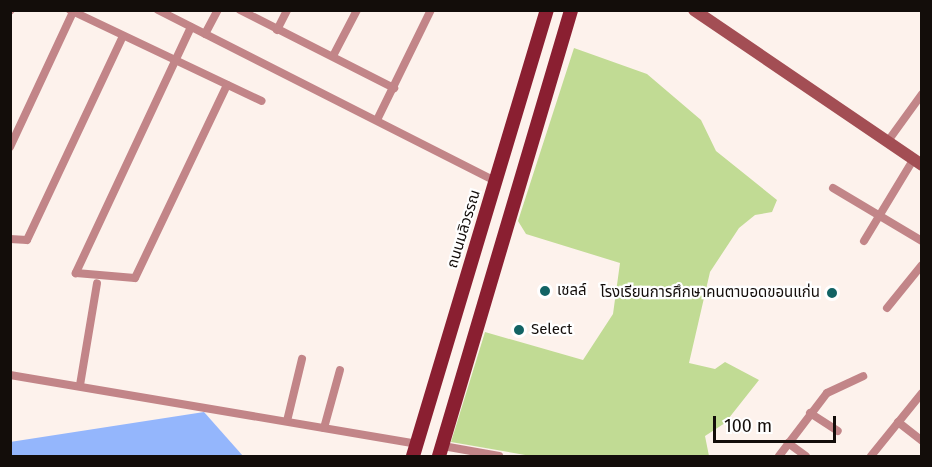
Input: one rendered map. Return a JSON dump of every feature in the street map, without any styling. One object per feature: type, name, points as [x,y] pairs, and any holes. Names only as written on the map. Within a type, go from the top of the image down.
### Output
[{"type":"main road","name":"ถนนมลิวรรณ","points":[[414,450],[547,10]]},
{"type":"main road","points":[[441,451],[571,10]]},
{"type":"street","points":[[158,10],[495,181]]},
{"type":"street","points":[[206,34],[218,10]]},
{"type":"street","points":[[240,10],[394,88]]},
{"type":"street","points":[[277,30],[287,10]]},
{"type":"street","points":[[333,56],[357,10]]},
{"type":"street","points":[[377,120],[431,10]]},
{"type":"street","points":[[694,10],[917,163],[878,217],[864,241]]},
{"type":"street","points":[[10,147],[71,11],[174,62],[262,101]]},
{"type":"street","points":[[191,27],[76,273],[135,278],[227,86]]},
{"type":"street","points":[[10,239],[23,244],[27,240],[123,36]]},
{"type":"street","points":[[888,141],[921,94]]},
{"type":"street","points":[[833,188],[921,241]]},
{"type":"street","points":[[887,308],[921,265]]},
{"type":"street","points":[[80,385],[97,284]]},
{"type":"street","points":[[287,421],[302,359]]},
{"type":"street","points":[[324,429],[340,370]]},
{"type":"street","points":[[10,375],[287,421],[414,450]]},
{"type":"street","points":[[779,456],[810,413],[835,386],[863,376]]},
{"type":"street","points":[[871,456],[921,393]]},
{"type":"street","points":[[810,413],[838,431]]},
{"type":"street","points":[[898,422],[921,441]]},
{"type":"street","points":[[788,443],[806,456]]},
{"type":"street","points":[[441,451],[498,456]]},
{"type":"green space","points":[[574,48],[647,74],[701,120],[716,151],[777,200],[772,212],[755,215],[739,228],[710,272],[689,363],[715,369],[725,362],[759,380],[725,423],[705,436],[709,456],[531,456],[451,442],[485,332],[583,360],[613,314],[620,263],[526,234],[518,221]]},
{"type":"water","points":[[204,412],[243,456],[11,456],[10,442]]},
{"type":"place","name":"เชลล์","points":[[545,291]]},
{"type":"place","name":"โรงเรียนการศึกษาคนตาบอดขอนแก่น","points":[[832,293]]},
{"type":"place","name":"Select","points":[[519,330]]}]
